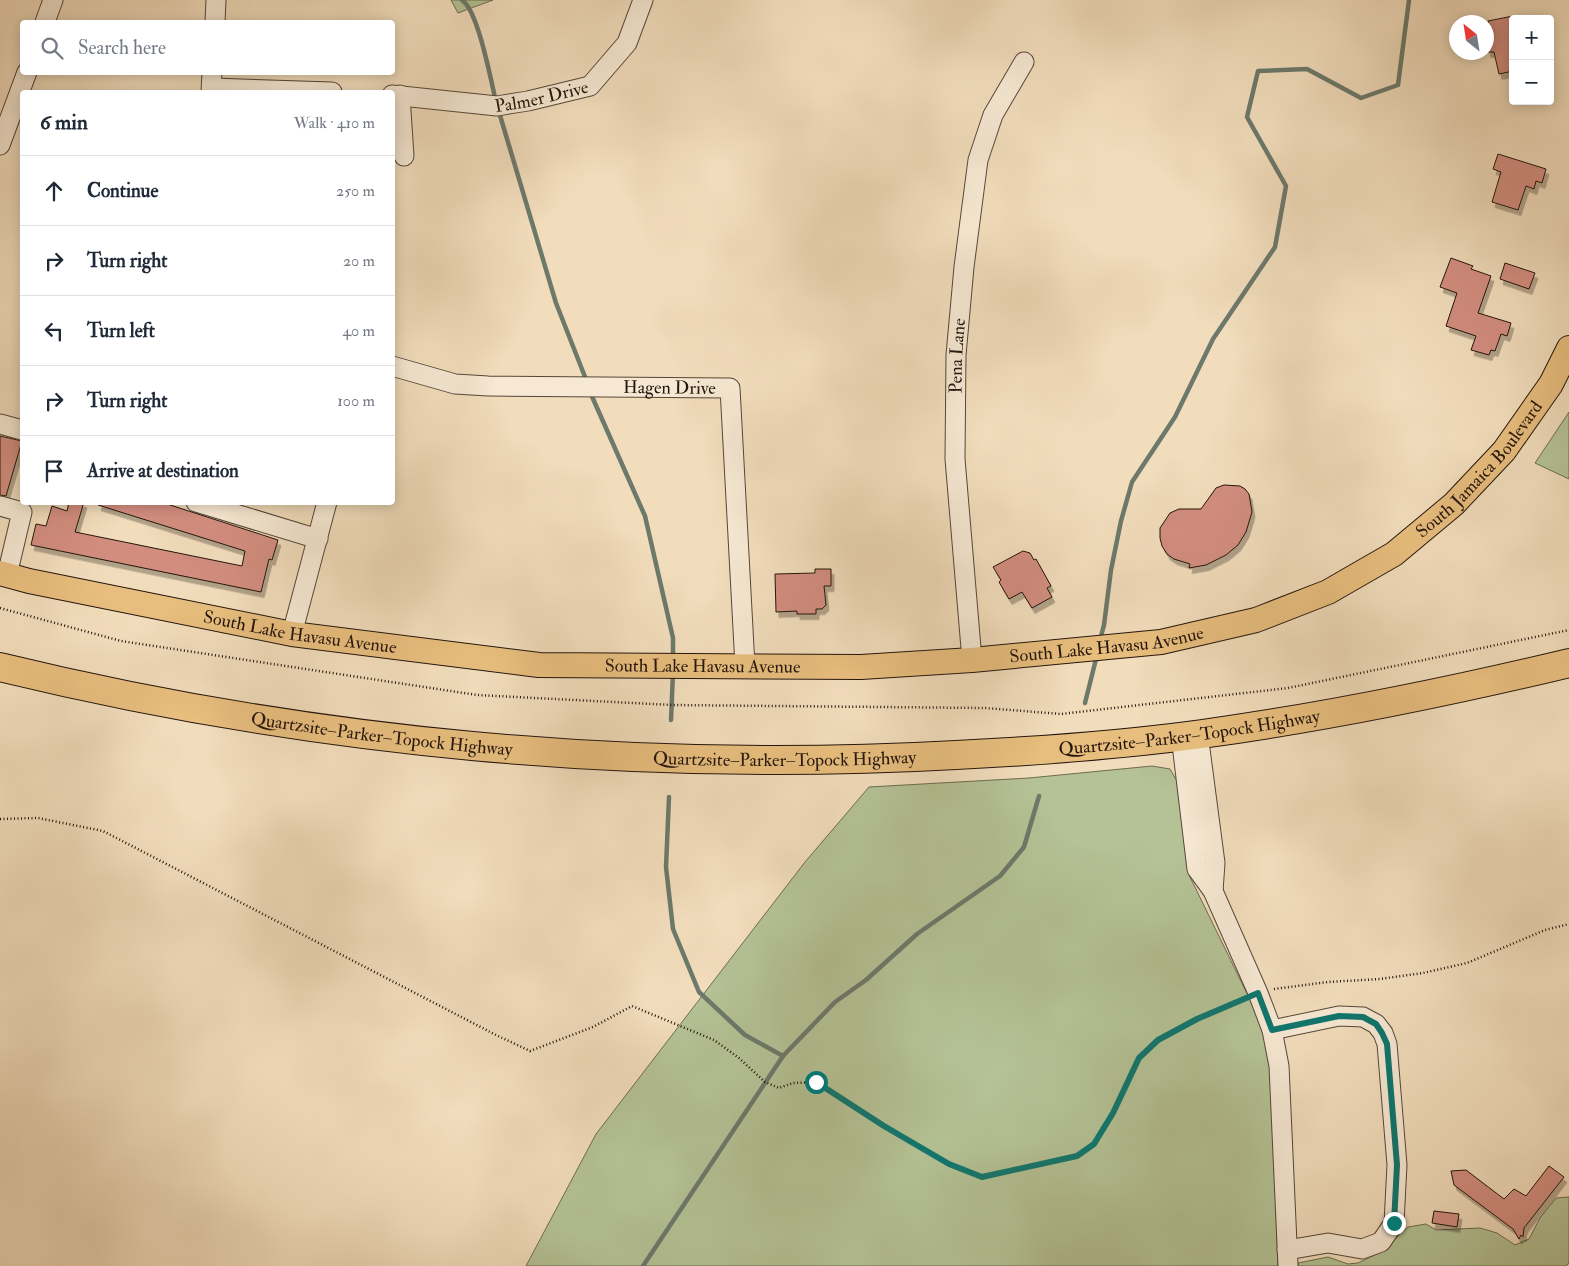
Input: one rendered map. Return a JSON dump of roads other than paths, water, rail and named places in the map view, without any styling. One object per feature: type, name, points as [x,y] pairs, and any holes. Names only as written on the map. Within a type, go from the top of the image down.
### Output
[{"type":"highway","name":"Quartzsite–Parker–Topock Highway","points":[[0,667],[170,703],[335,730],[427,741],[583,754],[749,760],[916,758],[1063,748],[1190,735],[1329,714],[1569,663]]},
{"type":"main road","name":"South Jamaica Boulevard","points":[[1394,554],[1454,504],[1504,452],[1551,384],[1569,348]]},
{"type":"main road","name":"South Lake Havasu Avenue","points":[[3,574],[29,581],[292,634],[539,665],[861,666],[972,660],[1161,642],[1256,620],[1328,592],[1394,554]]},
{"type":"street","points":[[46,20],[54,0]]},
{"type":"street","points":[[215,20],[216,0]]},
{"type":"street","name":"Palmer Drive","points":[[396,95],[497,106],[528,101],[590,86],[627,43],[643,0]]},
{"type":"street","name":"Pena Lane","points":[[972,660],[955,459],[956,355],[964,267],[978,160],[993,115],[1024,62]]},
{"type":"street","points":[[20,90],[26,75]]},
{"type":"street","points":[[212,84],[302,90]]},
{"type":"street","points":[[0,145],[20,91]]},
{"type":"street","points":[[396,95],[404,156]]},
{"type":"street","name":"Hagen Drive","points":[[395,367],[455,384],[488,386],[730,388],[745,666]]},
{"type":"street","points":[[0,424],[20,429]]},
{"type":"street","points":[[206,505],[318,539]]},
{"type":"street","points":[[292,634],[326,505]]},
{"type":"street","points":[[0,506],[23,507],[3,574]]},
{"type":"street","points":[[1190,735],[1215,864],[1213,891],[1258,993],[1272,1030],[1279,1066],[1288,1258],[1328,1243],[1362,1249],[1381,1242],[1394,1223],[1397,1165],[1387,1044],[1382,1033],[1376,1024],[1363,1017],[1339,1016],[1272,1030]]},
{"type":"waterway","points":[[462,0],[468,6],[478,31],[496,102]]},
{"type":"waterway","points":[[1100,640],[1104,625],[1111,570],[1121,521],[1132,482],[1175,417],[1213,339],[1275,247],[1286,186],[1247,117],[1258,71],[1307,69],[1361,98],[1398,85],[1409,0]]},
{"type":"waterway","points":[[499,112],[556,303],[587,382]]},
{"type":"waterway","points":[[590,392],[645,516],[673,638],[673,659]]},
{"type":"waterway","points":[[1085,703],[1097,655]]},
{"type":"waterway","points":[[671,720],[673,672]]},
{"type":"waterway","points":[[643,1266],[783,1056],[835,1002],[866,980],[917,934],[1000,876],[1024,847],[1039,796]]},
{"type":"waterway","points":[[669,797],[666,867],[673,929],[699,992],[745,1035],[783,1056]]}]
